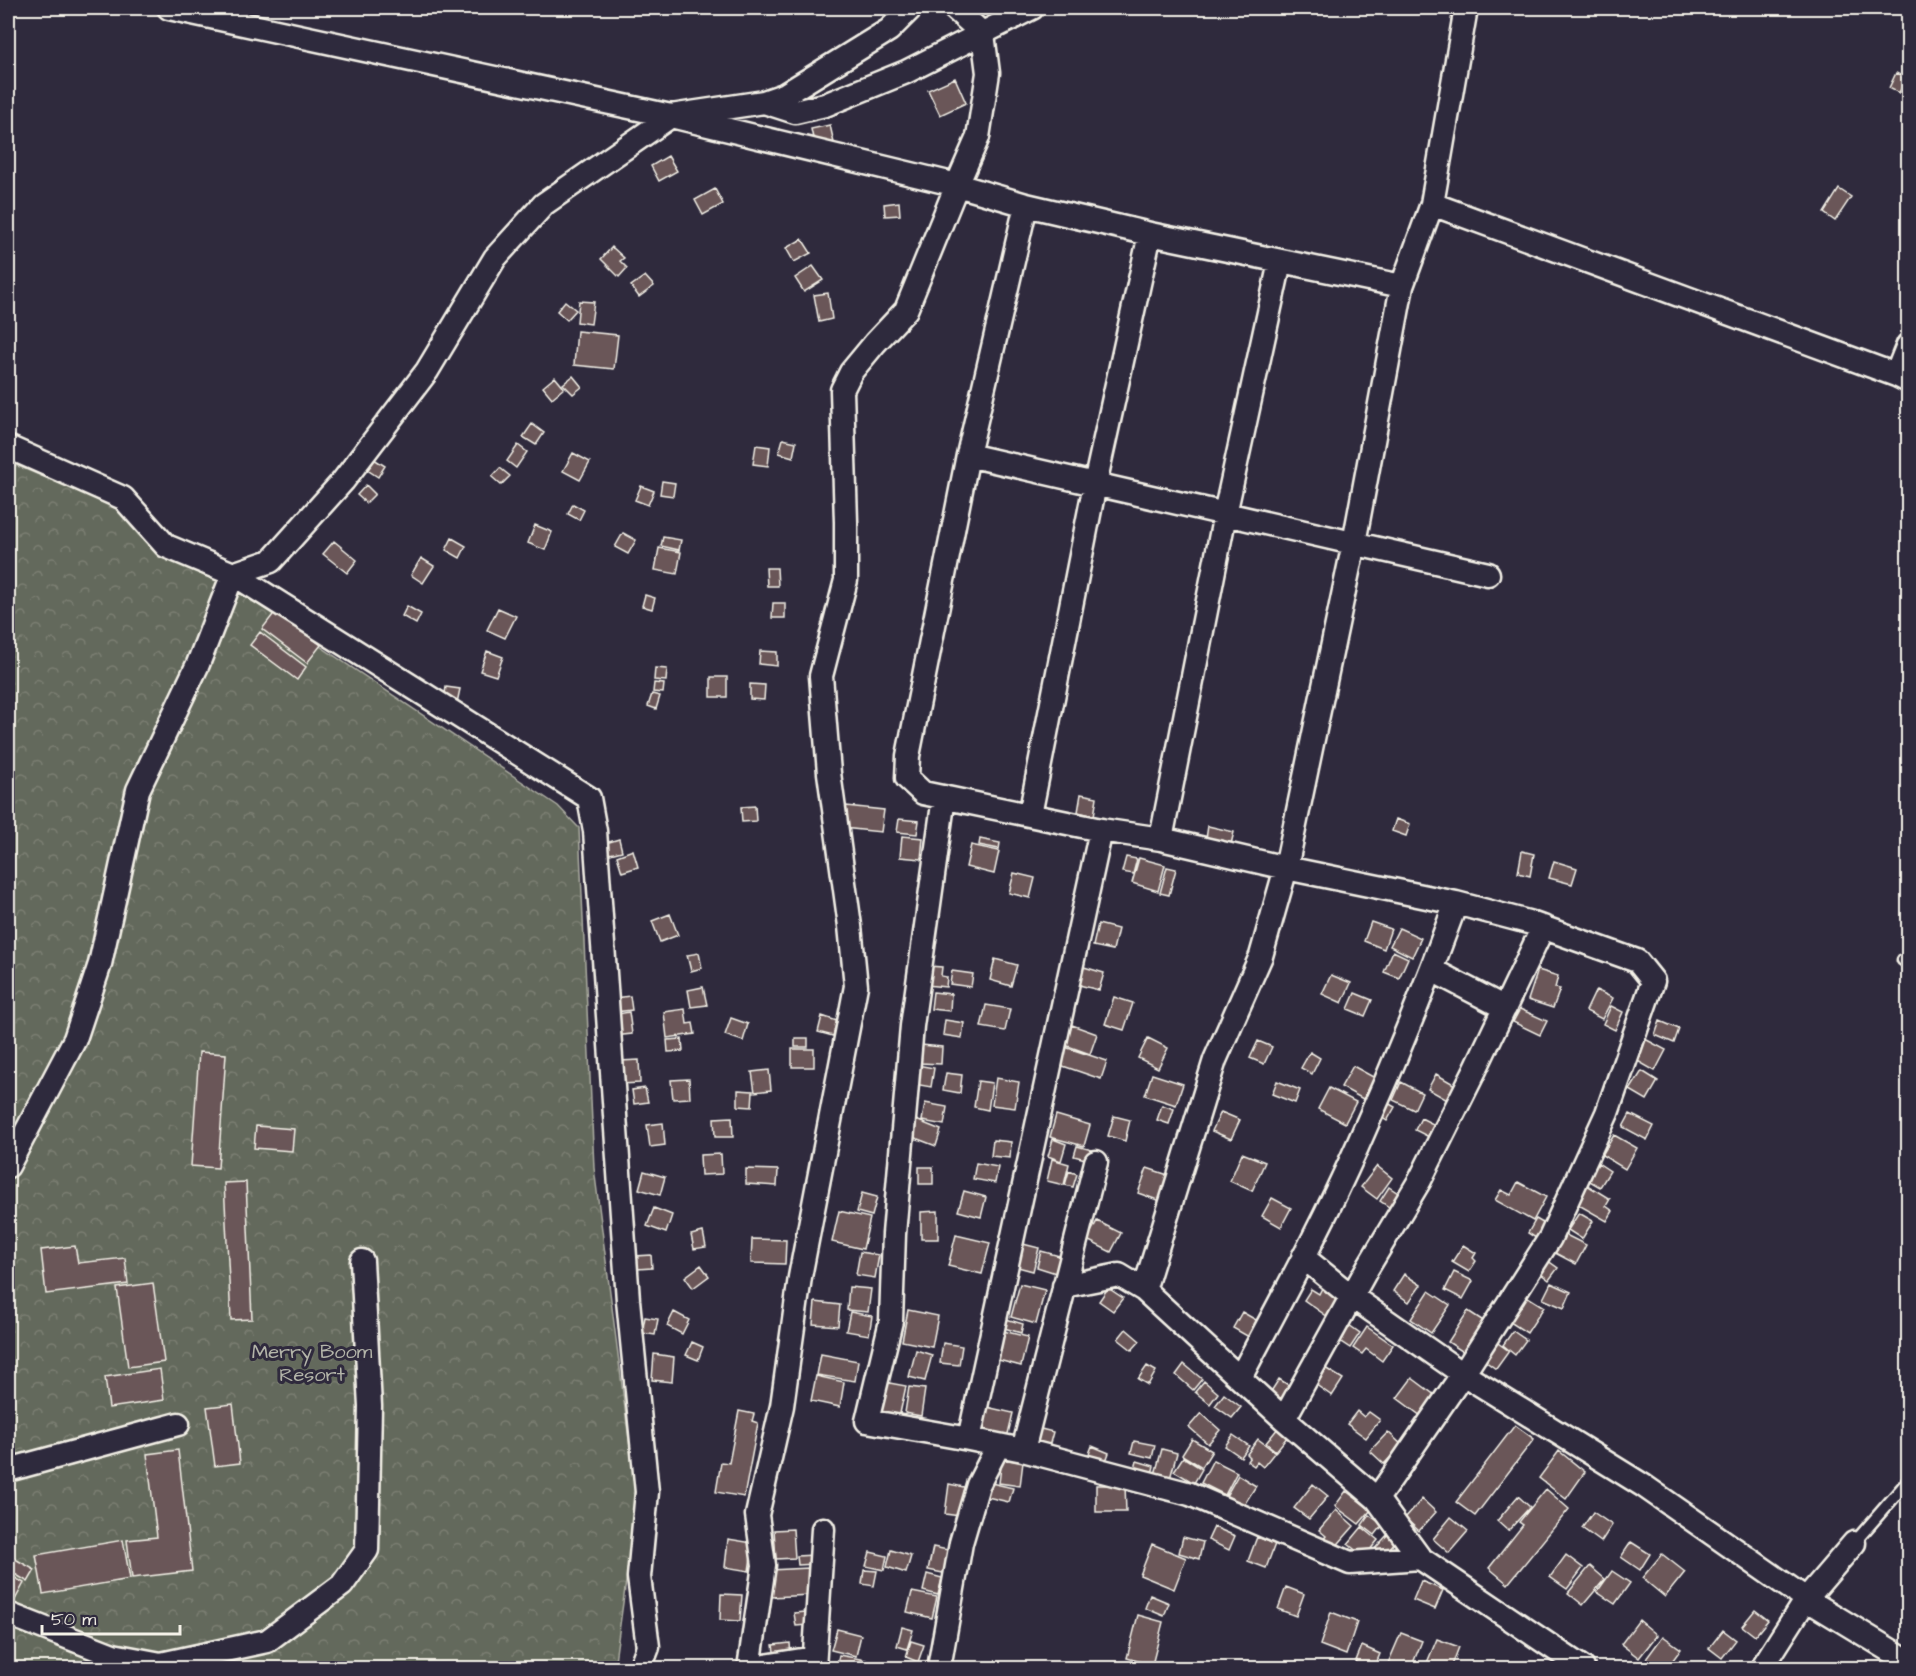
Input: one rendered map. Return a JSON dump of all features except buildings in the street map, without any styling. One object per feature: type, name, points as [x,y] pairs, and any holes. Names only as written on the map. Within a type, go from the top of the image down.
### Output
[{"type":"street","points":[[169,8],[671,116],[957,185],[1026,206],[1280,262],[1402,286]]},
{"type":"street","points":[[8,1166],[75,1039],[100,964],[138,790],[198,664],[233,574],[271,561],[343,481],[427,371],[495,258],[544,204],[671,116],[764,102],[783,95],[889,30],[911,8]]},
{"type":"street","points":[[823,1529],[814,1663],[751,1668],[764,1565],[757,1515],[782,1406],[800,1277],[856,986],[829,773],[821,676],[846,580],[842,390],[851,372],[906,310],[978,137],[988,73],[983,34],[954,8]]},
{"type":"street","points":[[764,102],[795,112],[825,105],[906,72],[1032,8]]},
{"type":"street","points":[[1144,1290],[1215,1060],[1261,956],[1286,868],[1354,543],[1402,286],[1432,204],[1466,8]]},
{"type":"street","points":[[1432,204],[1902,378],[1908,345]]},
{"type":"street","points":[[1026,206],[968,455],[908,756],[908,778],[923,793],[1101,830],[1161,839],[1286,868],[1456,903],[1542,927],[1637,961],[1653,981],[1607,1113],[1550,1239],[1463,1374],[1377,1499]]},
{"type":"street","points":[[1030,815],[1095,484],[1150,234]]},
{"type":"street","points":[[1161,839],[1225,514],[1280,262]]},
{"type":"street","points":[[8,447],[123,498],[166,546],[233,574],[589,798],[595,831],[628,1300],[648,1492],[639,1577],[648,1647],[640,1668]]},
{"type":"street","points":[[968,455],[1488,574]]},
{"type":"street","points":[[944,797],[912,1026],[894,1234],[891,1321],[867,1421],[1023,1450],[1190,1494],[1350,1563],[1420,1558]]},
{"type":"street","points":[[969,1439],[1101,830]]},
{"type":"street","points":[[1240,1378],[1304,1257],[1357,1148],[1432,970],[1456,903]]},
{"type":"street","points":[[1284,1419],[1351,1296],[1420,1180],[1505,1008],[1542,927]]},
{"type":"street","points":[[1432,970],[1505,1008]]},
{"type":"street","points":[[1023,1450],[1096,1162]]},
{"type":"street","points":[[1304,1257],[1351,1296],[1463,1374],[1644,1486],[1806,1599],[1908,1661]]},
{"type":"street","points":[[8,1614],[113,1655],[161,1664],[267,1641],[342,1585],[367,1550],[370,1406],[362,1261]]},
{"type":"street","points":[[1064,1286],[1119,1275],[1144,1290],[1284,1419],[1377,1499],[1420,1558],[1583,1668]]},
{"type":"street","points":[[8,1470],[178,1424]]},
{"type":"street","points":[[939,1668],[961,1543],[978,1485],[998,1446]]},
{"type":"street","points":[[1762,1668],[1806,1599],[1854,1543]]},
{"type":"lane","points":[[1854,1543],[1908,1481]]},
{"type":"green space","name":"Merry Boom Resort","points":[[8,462],[107,503],[558,806],[579,828],[594,1168],[637,1502],[614,1668],[8,1668],[8,945],[12,909],[8,861]]}]
